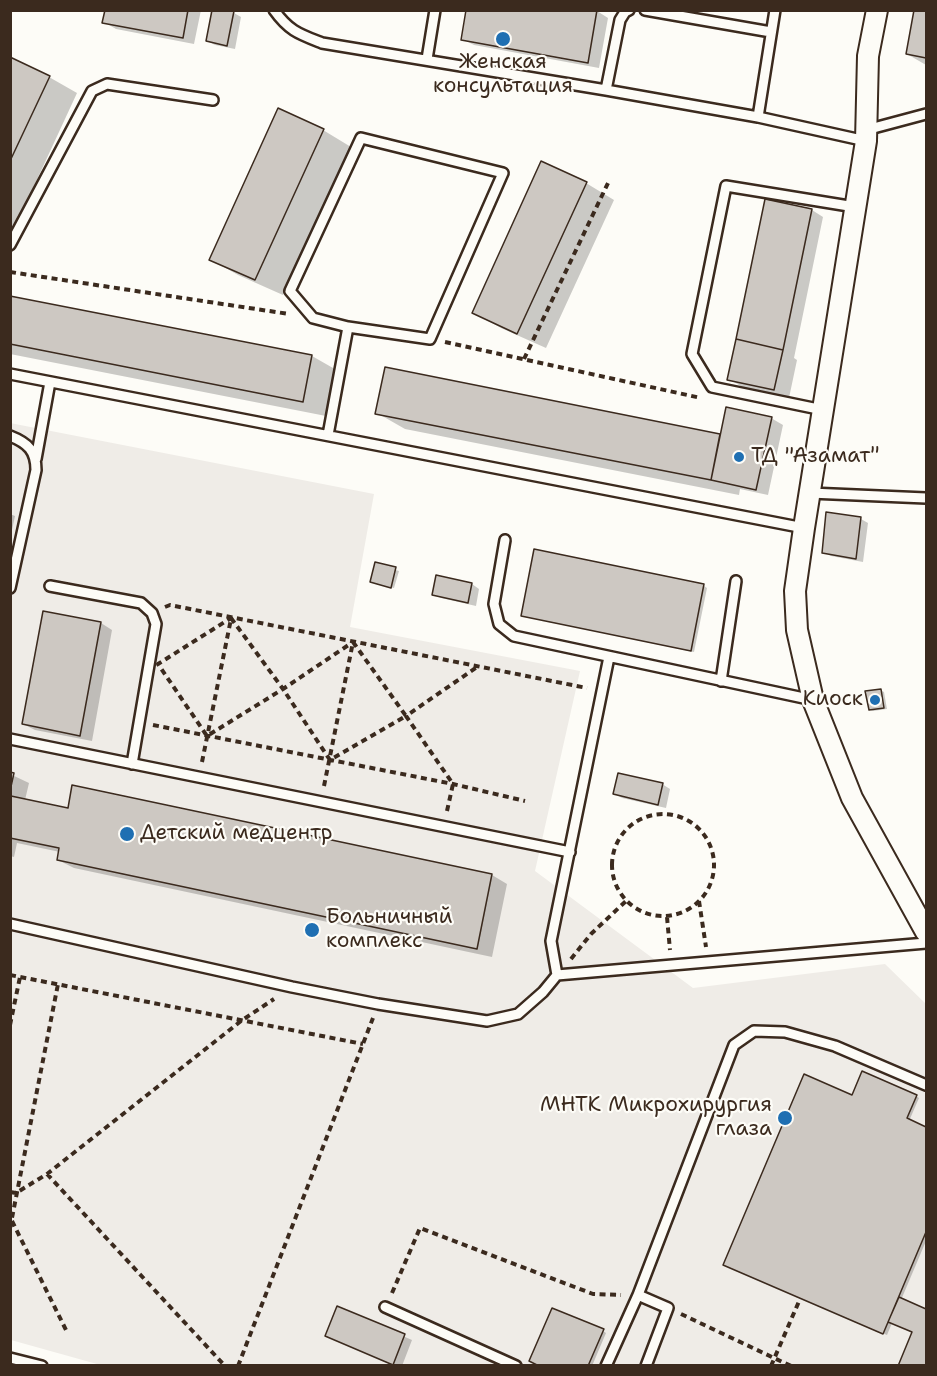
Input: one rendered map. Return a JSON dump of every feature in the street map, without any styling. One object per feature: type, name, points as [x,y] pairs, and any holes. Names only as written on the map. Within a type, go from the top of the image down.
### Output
[{"type":"street","points":[[877,10],[868,56],[866,135],[804,528],[795,591],[796,620],[813,700],[852,798],[927,932]]},
{"type":"lane","points":[[274,10],[285,25],[322,43],[866,135],[926,115]]},
{"type":"lane","points":[[427,59],[435,10]]},
{"type":"lane","points":[[606,90],[620,20],[625,12],[630,10]]},
{"type":"lane","points":[[645,10],[771,32]]},
{"type":"lane","points":[[758,117],[775,10]]},
{"type":"lane","points":[[10,245],[92,91],[107,84],[213,100]]},
{"type":"lane","points":[[361,138],[503,173],[430,339],[348,327],[313,318],[290,291],[361,138]]},
{"type":"lane","points":[[823,410],[712,387],[692,354],[726,186],[855,207]]},
{"type":"lane","points":[[328,435],[348,327]]},
{"type":"lane","points":[[10,374],[804,528]]},
{"type":"lane","points":[[10,588],[36,470],[50,382]]},
{"type":"lane","points":[[10,436],[30,448],[36,459]]},
{"type":"lane","points":[[810,493],[927,498]]},
{"type":"lane","points":[[505,540],[494,604],[499,624],[514,636],[813,700]]},
{"type":"lane","points":[[721,681],[736,581]]},
{"type":"lane","points":[[50,586],[141,603],[152,613],[156,624],[132,764]]},
{"type":"lane","points":[[557,975],[551,941],[609,657]]},
{"type":"lane","points":[[10,739],[570,852]]},
{"type":"lane","points":[[10,924],[292,987],[378,1004],[487,1021],[518,1014],[543,992],[557,975],[927,943]]},
{"type":"lane","points":[[606,1365],[638,1295],[734,1046],[754,1031],[785,1032],[835,1046],[927,1085]]},
{"type":"lane","points":[[638,1295],[668,1308],[646,1365]]},
{"type":"lane","points":[[385,1307],[516,1365]]},
{"type":"lane","points":[[10,1358],[42,1365]]},
{"type":"path","points":[[524,359],[608,183]]},
{"type":"path","points":[[10,272],[313,318]]},
{"type":"path","points":[[430,339],[702,398],[712,387]]},
{"type":"path","points":[[152,613],[170,605],[602,692]]},
{"type":"path","points":[[231,618],[330,760]]},
{"type":"path","points":[[198,777],[231,618]]},
{"type":"path","points":[[207,736],[158,664],[231,618]]},
{"type":"path","points":[[207,736],[353,642]]},
{"type":"path","points":[[353,642],[453,784],[444,827]]},
{"type":"path","points":[[321,802],[353,642]]},
{"type":"path","points":[[330,760],[406,716],[477,667]]},
{"type":"path","points":[[140,722],[453,784],[525,801]]},
{"type":"path","points":[[659,813],[681,816],[699,830],[710,846],[714,865],[710,885],[699,901],[682,913],[667,917],[646,915],[626,901],[616,884],[614,875],[616,848],[626,832],[642,818],[659,813]]},
{"type":"path","points":[[557,975],[591,934],[626,901]]},
{"type":"path","points":[[699,901],[709,962]]},
{"type":"path","points":[[667,917],[672,966]]},
{"type":"path","points":[[10,975],[363,1044]]},
{"type":"path","points":[[10,1025],[20,977]]},
{"type":"path","points":[[10,1228],[58,984]]},
{"type":"path","points":[[10,1192],[16,1193],[47,1174],[241,1021],[292,987]]},
{"type":"path","points":[[238,1365],[378,1004]]},
{"type":"path","points":[[47,1174],[225,1365]]},
{"type":"path","points":[[12,1221],[66,1330]]},
{"type":"path","points":[[385,1307],[420,1228],[593,1293],[638,1295]]},
{"type":"path","points":[[771,1365],[800,1299]]},
{"type":"path","points":[[668,1308],[791,1365]]},
{"type":"shaded area","points":[[10,423],[374,494],[350,627],[580,671],[535,871],[693,988],[885,964],[926,1004],[926,1365],[104,1366],[11,1340]]},
{"type":"building","points":[[105,10],[188,10],[183,38],[102,23]]},
{"type":"building","points":[[212,10],[234,11],[227,46],[206,41]]},
{"type":"building","points":[[466,10],[597,10],[588,63],[461,40]]},
{"type":"building","points":[[914,10],[926,10],[926,58],[906,54]]},
{"type":"building","points":[[10,57],[50,76],[10,161]]},
{"type":"building","points":[[278,108],[324,129],[255,280],[209,260]]},
{"type":"building","points":[[541,161],[587,182],[517,334],[472,313]]},
{"type":"building","points":[[765,199],[812,209],[783,350],[736,339]]},
{"type":"building","points":[[10,296],[312,355],[303,402],[10,344]]},
{"type":"building","points":[[736,339],[783,350],[774,390],[727,380]]},
{"type":"building","points":[[385,367],[720,434],[711,480],[375,414]]},
{"type":"building","name":"ТД \"Азамат\"","points":[[726,407],[772,417],[756,490],[711,480]]},
{"type":"building","points":[[826,512],[861,517],[856,559],[822,553]]},
{"type":"building","points":[[534,549],[704,584],[691,651],[521,616]]},
{"type":"building","points":[[375,562],[396,567],[391,588],[370,582]]},
{"type":"building","points":[[436,575],[472,583],[468,603],[432,595]]},
{"type":"building","points":[[43,611],[101,622],[80,736],[22,724]]},
{"type":"building","name":"Киоск","points":[[881,689],[884,708],[869,710],[865,691]]},
{"type":"building","points":[[10,772],[14,773],[10,791]]},
{"type":"building","points":[[618,773],[663,783],[658,805],[613,794]]},
{"type":"building","points":[[72,785],[492,874],[477,949],[57,860],[59,848],[10,838],[11,796],[68,808]]},
{"type":"building","points":[[862,1071],[917,1095],[907,1118],[926,1127],[926,1232],[883,1334],[723,1265],[804,1074],[852,1095]]},
{"type":"building","points":[[899,1297],[926,1309],[926,1366],[898,1366],[912,1332],[888,1322]]},
{"type":"building","points":[[337,1306],[405,1334],[393,1365],[325,1336]]},
{"type":"building","points":[[552,1308],[604,1329],[588,1366],[539,1366],[529,1361]]},
{"type":"place","name":"Женская консультация","points":[[503,39]]},
{"type":"place","name":"ТД \"Азамат\"","points":[[739,457]]},
{"type":"place","name":"Киоск","points":[[875,700]]},
{"type":"place","name":"Детский медцентр","points":[[127,834]]},
{"type":"place","name":"Больничный комплекс","points":[[312,930]]},
{"type":"place","name":"МНТК Микрохирургия глаза","points":[[785,1118]]}]
